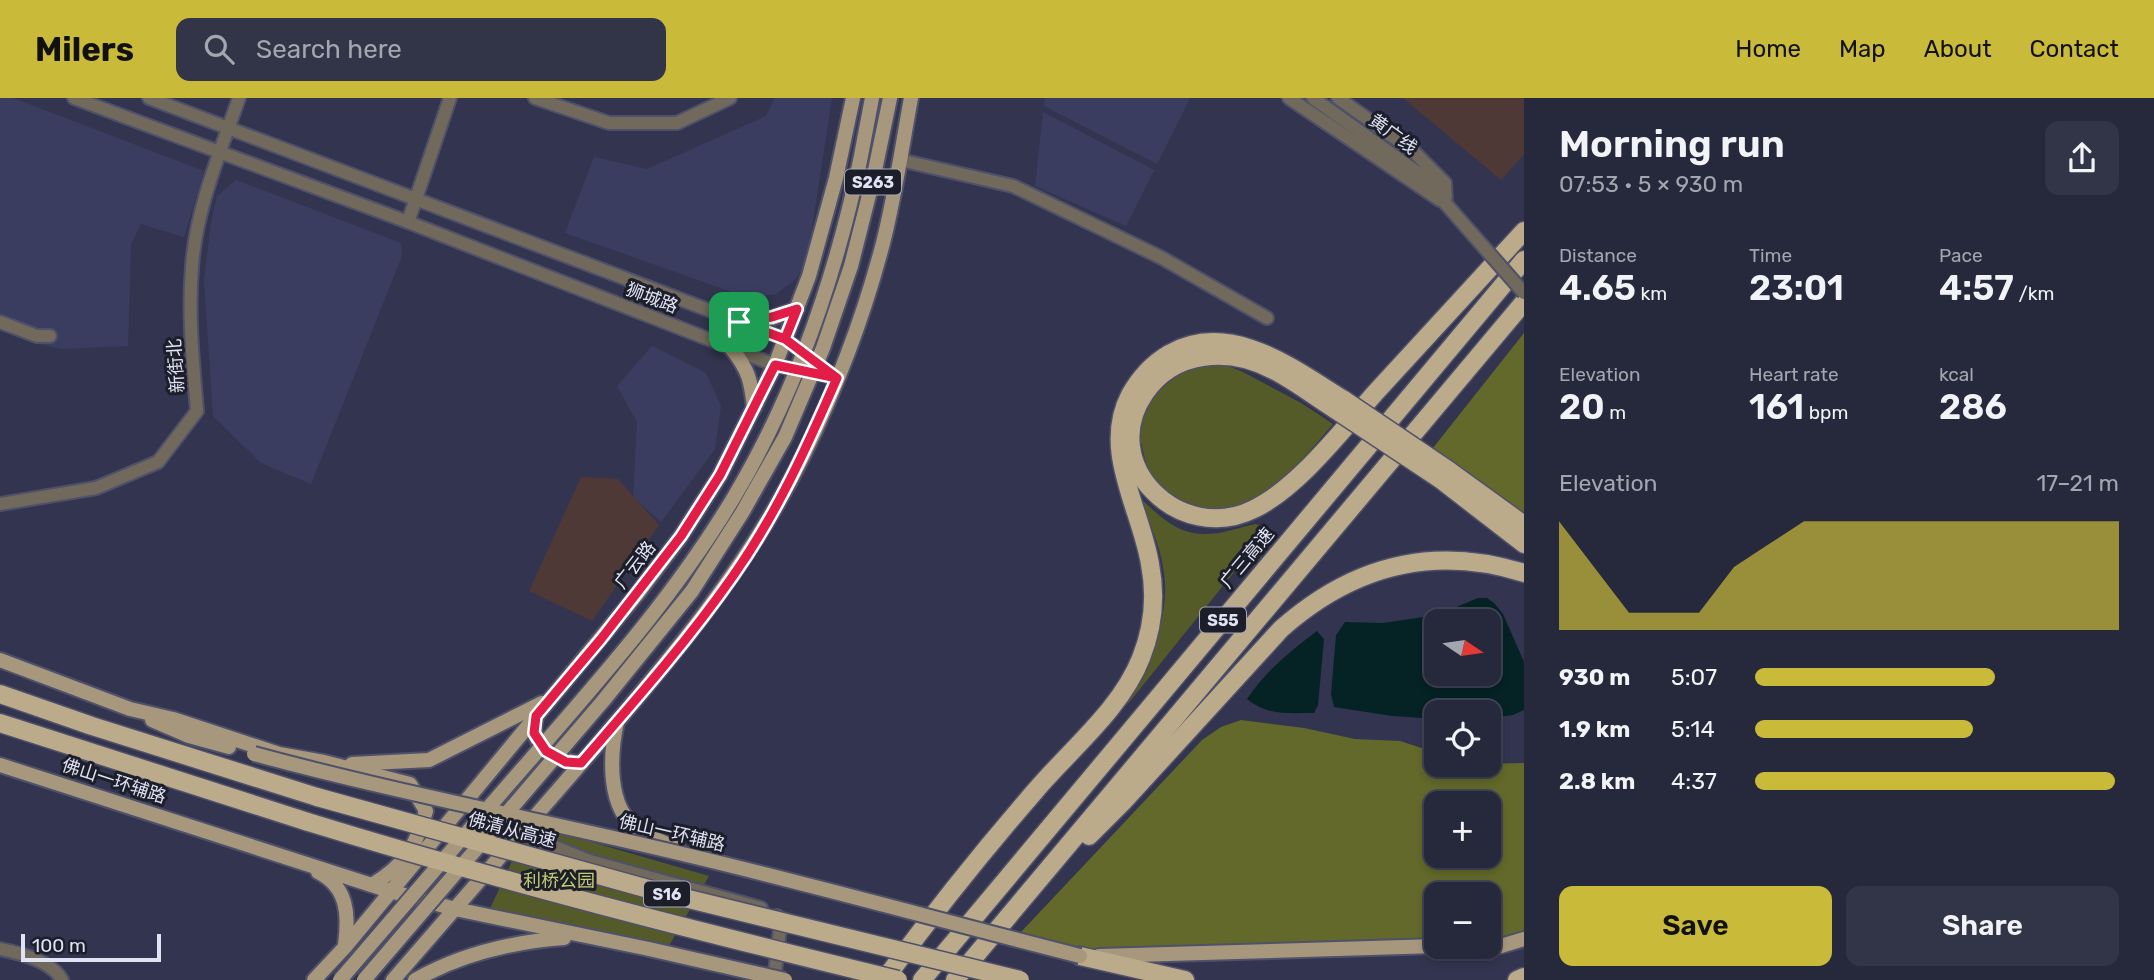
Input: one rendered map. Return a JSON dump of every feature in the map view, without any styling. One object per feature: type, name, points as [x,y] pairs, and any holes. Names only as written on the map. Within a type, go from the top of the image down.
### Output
[{"type":"highway","points":[[1340,405],[1252,361],[1223,356],[1195,357],[1163,373],[1146,391],[1134,417],[1132,450],[1144,480],[1154,494],[1180,512],[1197,517],[1226,518],[1253,510],[1270,501],[1319,455],[1524,231]]},
{"type":"highway","name":"广三高速","points":[[922,980],[1524,260]]},
{"type":"highway","name":"S55","points":[[955,980],[1524,302]]},
{"type":"highway","points":[[884,980],[983,852],[1101,718],[1132,676],[1141,657],[1151,621],[1153,585],[1146,544],[1124,471],[1119,433],[1127,402],[1136,383],[1148,369],[1177,350],[1209,342],[1229,343],[1272,356],[1340,405],[1524,525]]},
{"type":"highway","points":[[1444,474],[1524,544]]},
{"type":"highway","points":[[1021,902],[1124,802],[1281,629],[1325,594],[1368,574],[1414,562],[1470,561],[1524,573]]},
{"type":"highway","name":"佛清从高速","points":[[0,694],[317,797],[652,890],[1020,980]]},
{"type":"highway","name":"S16","points":[[0,723],[422,857],[635,915],[898,980]]},
{"type":"highway","points":[[1080,956],[1185,980]]},
{"type":"highway","points":[[1517,980],[1524,977]]},
{"type":"main road","name":"广云路","points":[[314,980],[345,947],[623,611],[681,536],[720,475],[775,365],[809,276],[836,178],[853,98]]},
{"type":"main road","name":"S263","points":[[340,980],[645,627],[735,496],[776,416],[808,342],[833,271],[860,161],[872,98]]},
{"type":"main road","name":"S263","points":[[364,980],[603,701],[692,591],[742,513],[785,437],[823,348],[851,266],[890,98]]},
{"type":"main road","name":"S263","points":[[393,980],[618,720],[733,576],[803,456],[862,311],[883,244],[911,98]]},
{"type":"main road","points":[[739,322],[772,317],[797,309]]},
{"type":"main road","points":[[731,348],[744,364],[750,377],[754,410]]},
{"type":"main road","points":[[0,660],[130,709],[173,719],[279,754],[324,762],[410,784],[426,811],[417,841],[395,870],[372,885]]},
{"type":"main road","points":[[324,762],[351,764],[429,760],[552,697]]},
{"type":"main road","name":"佛山一环辅路","points":[[130,709],[189,736],[254,754],[421,795],[693,856],[1080,956],[1424,946]]},
{"type":"main road","points":[[536,716],[534,733],[546,751],[566,762],[581,763]]},
{"type":"main road","points":[[618,720],[611,750],[613,782],[621,810],[637,829],[693,856]]},
{"type":"main road","name":"佛山一环辅路","points":[[0,765],[390,891],[455,909],[785,980]]},
{"type":"main road","points":[[302,863],[328,877],[342,894],[348,916],[345,947]]},
{"type":"main road","points":[[415,980],[452,961],[479,953],[539,940],[581,936]]},
{"type":"main road","points":[[1501,945],[1524,939]]},
{"type":"street","name":"狮城路","points":[[74,98],[408,222],[775,365],[837,378]]},
{"type":"street","name":"狮城路","points":[[149,98],[785,339],[837,378]]},
{"type":"street","name":"新街北","points":[[0,504],[96,488],[158,462],[197,411],[190,316],[192,264],[205,196],[239,98]]},
{"type":"street","points":[[408,222],[450,98]]},
{"type":"street","points":[[535,98],[609,123],[677,123],[730,98]]},
{"type":"street","points":[[1289,98],[1446,204]]},
{"type":"street","name":"黄广线","points":[[1313,98],[1432,183],[1446,204],[1524,293]]},
{"type":"street","name":"黄广线","points":[[1338,98],[1413,151],[1445,183],[1446,204]]},
{"type":"street","points":[[900,160],[1013,186],[1162,258],[1267,318]]},
{"type":"street","points":[[0,322],[37,336],[50,336]]},
{"type":"street","points":[[522,833],[590,860],[771,911],[781,920],[774,980]]},
{"type":"street","points":[[0,949],[22,953],[58,972],[61,980]]},
{"type":"shaded area","points":[[0,98],[13,98],[204,171],[184,237],[141,224],[131,244],[128,346],[61,349],[34,343],[0,330]]},
{"type":"shaded area","points":[[775,98],[832,98],[807,261],[796,279],[776,294],[749,298],[565,233],[594,157],[647,169],[766,116]]},
{"type":"shaded area","points":[[1045,98],[1190,98],[1157,164],[1044,106]]},
{"type":"shaded area","points":[[1403,98],[1524,98],[1524,154],[1501,180]]},
{"type":"shaded area","points":[[1043,112],[1154,170],[1126,226],[1035,186]]},
{"type":"shaded area","points":[[236,180],[401,243],[402,256],[311,484],[261,463],[213,416],[204,280],[217,196]]},
{"type":"shaded area","points":[[652,346],[706,373],[721,406],[715,449],[661,522],[633,497],[637,422],[617,386]]},
{"type":"shaded area","points":[[581,477],[618,479],[659,525],[592,621],[529,591]]},
{"type":"shaded area","points":[[1478,598],[1487,598],[1499,609],[1451,609]]},
{"type":"shaded area","points":[[1502,613],[1524,662],[1524,710],[1501,716],[1501,700],[1424,700],[1424,718],[1334,707],[1331,694],[1336,635],[1345,622],[1383,623],[1424,617],[1424,686],[1502,686]]},
{"type":"shaded area","points":[[1317,631],[1324,639],[1318,705],[1314,713],[1271,711],[1247,699],[1279,662]]},
{"type":"green space","points":[[1524,333],[1524,513],[1433,448]]},
{"type":"green space","points":[[1225,365],[1301,403],[1333,424],[1295,468],[1249,505],[1208,511],[1173,498],[1155,485],[1140,438],[1141,417],[1157,392],[1187,368]]},
{"type":"green space","points":[[1138,496],[1164,519],[1193,533],[1219,533],[1256,524],[1267,531],[1127,705],[1149,665],[1165,601],[1165,583],[1159,550]]},
{"type":"green space","points":[[1241,720],[1304,728],[1355,739],[1400,741],[1424,749],[1424,777],[1501,777],[1501,764],[1524,763],[1524,931],[1501,938],[1501,882],[1424,882],[1424,939],[1084,950],[1021,932],[1202,740],[1221,727]]},
{"type":"green space","name":"利桥公园","points":[[529,824],[709,876],[662,958],[489,911]]},
{"type":"route","points":[[739,322],[772,317],[797,309],[785,339],[837,378],[775,365],[720,475],[681,536],[601,639],[536,716],[534,733],[546,751],[566,762],[581,763],[733,576],[803,456],[837,378],[785,339],[739,322]]}]
